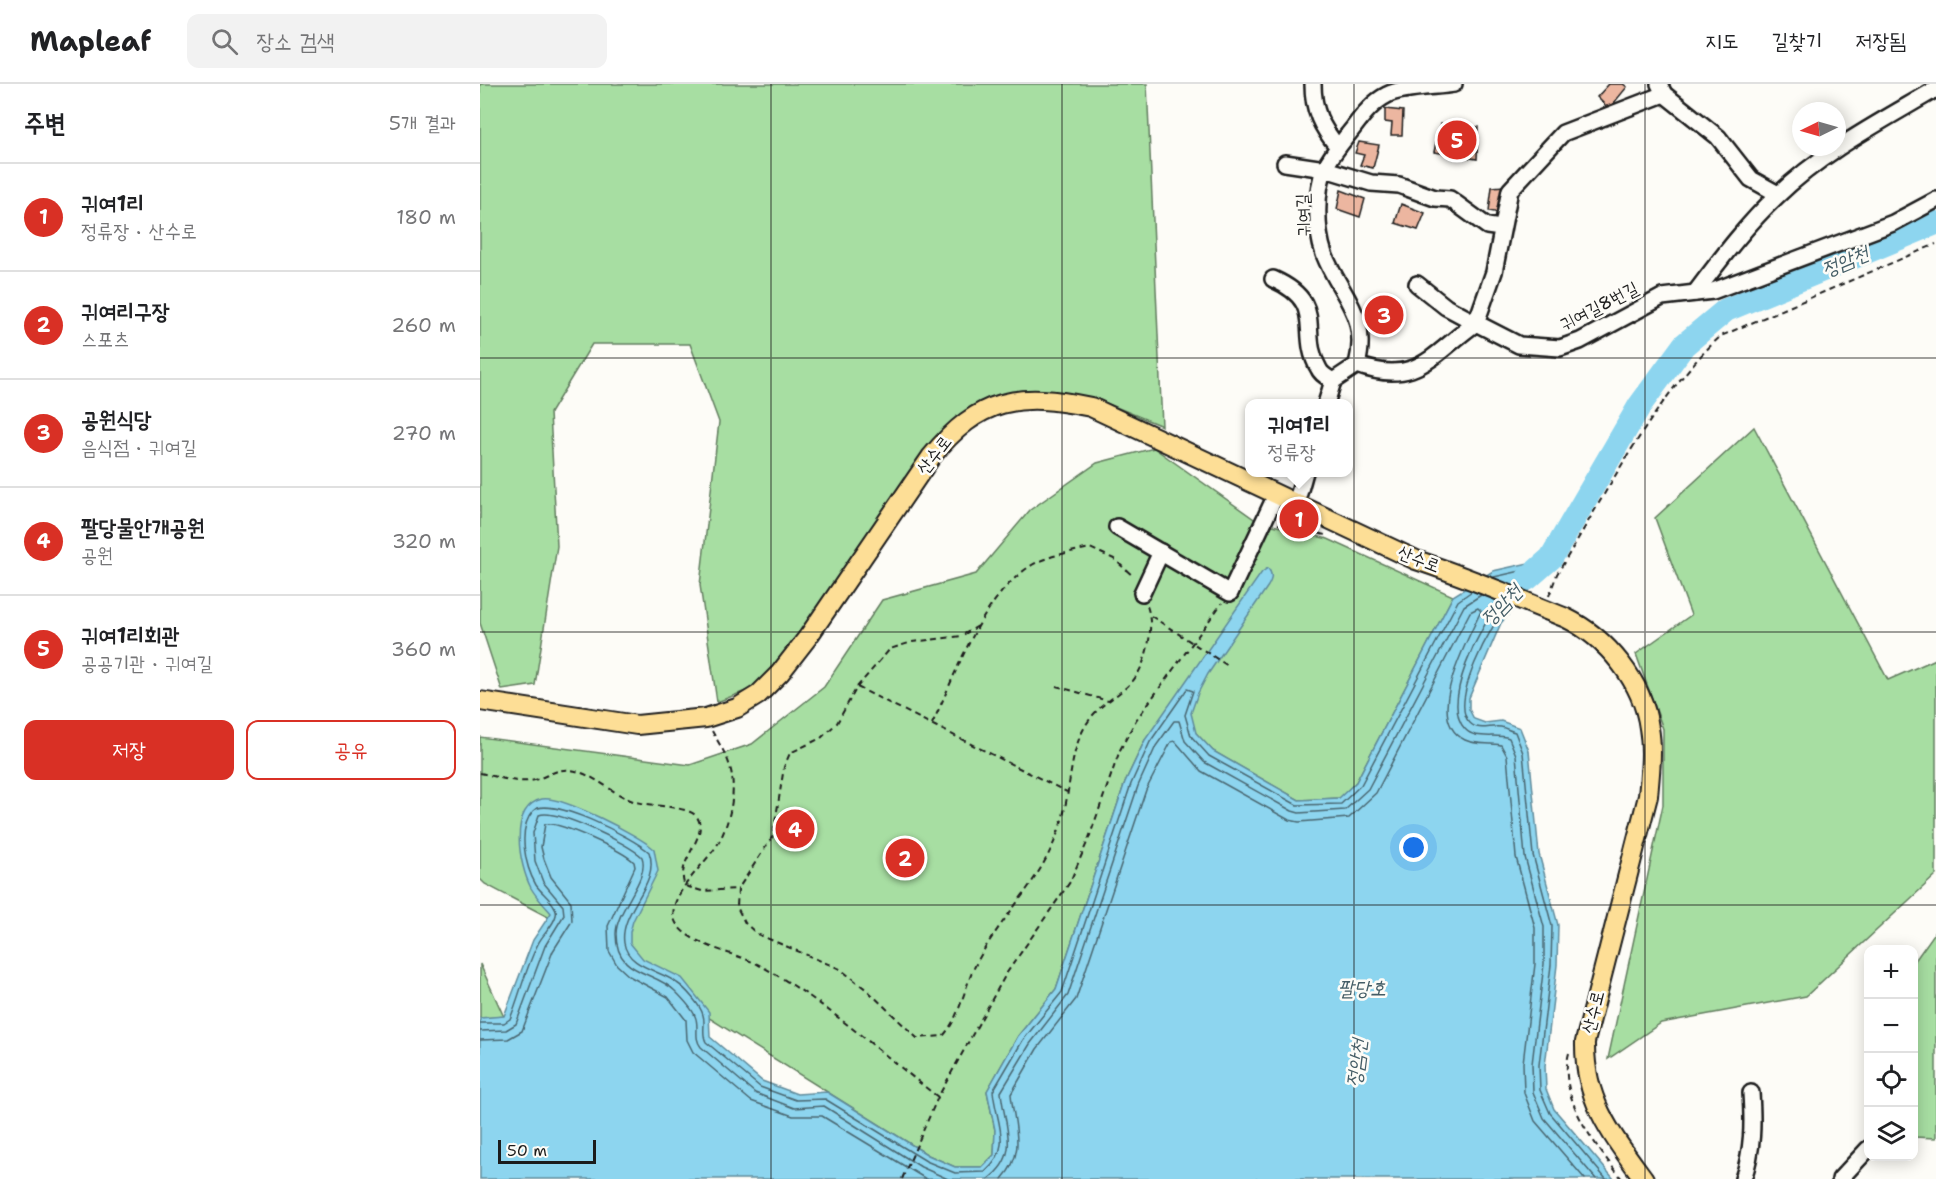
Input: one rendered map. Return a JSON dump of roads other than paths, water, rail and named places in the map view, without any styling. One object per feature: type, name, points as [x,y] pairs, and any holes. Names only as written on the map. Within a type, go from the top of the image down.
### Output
[{"type":"main road","name":"산수로","points":[[480,700],[637,724],[706,718],[737,708],[759,695],[780,673],[931,457],[950,434],[968,418],[993,405],[1017,400],[1041,399],[1091,406],[1416,560],[1460,574],[1567,619],[1586,631],[1624,667],[1639,694],[1649,727],[1651,761],[1648,796],[1585,1042],[1585,1066],[1592,1097],[1620,1146],[1644,1179]]},
{"type":"street","points":[[1313,84],[1313,100],[1318,120],[1338,147]]},
{"type":"street","name":"귀여길","points":[[1357,364],[1361,349],[1360,330],[1353,306],[1324,254],[1319,228],[1319,196],[1324,169],[1338,147],[1387,89],[1454,84]]},
{"type":"street","points":[[1328,399],[1333,381],[1357,364],[1372,370],[1416,369],[1428,363],[1445,345],[1476,322],[1494,272],[1510,190],[1563,133],[1661,89],[1719,137],[1751,179],[1778,194]]},
{"type":"street","points":[[1695,294],[1734,242],[1778,194],[1845,143],[1936,90]]},
{"type":"street","points":[[1284,163],[1324,169],[1371,183],[1399,185],[1435,198],[1450,199],[1487,226],[1501,228]]},
{"type":"street","name":"귀여길8번길","points":[[1417,284],[1446,307],[1519,345],[1538,349],[1560,348],[1580,341],[1662,297],[1713,291],[1893,223],[1936,200]]},
{"type":"street","points":[[1273,279],[1290,286],[1302,298],[1319,370],[1333,381]]},
{"type":"street","points":[[1296,504],[1304,477]]},
{"type":"street","points":[[1117,527],[1230,592],[1276,495]]},
{"type":"street","points":[[1142,592],[1161,552]]},
{"type":"street","points":[[1743,1179],[1750,1157],[1754,1127],[1751,1093]]},
{"type":"street","points":[[1840,1179],[1864,1154]]},
{"type":"water","name":"팔당호","points":[[1551,558],[1535,584],[1501,623],[1469,698],[1469,709],[1474,719],[1485,723],[1501,721],[1520,728],[1529,751],[1539,854],[1558,925],[1557,965],[1545,1066],[1546,1089],[1554,1109],[1614,1179],[480,1179],[480,1018],[504,1016],[533,940],[551,913],[531,888],[520,852],[520,825],[524,813],[531,804],[542,799],[552,799],[582,809],[617,826],[654,849],[658,871],[633,921],[630,943],[643,959],[682,978],[709,1012],[710,1037],[762,1081],[797,1094],[827,1092],[928,1155],[955,1167],[982,1167],[994,1155],[995,1130],[987,1091],[1018,1036],[1056,989],[1125,782],[1145,740],[1262,572],[1268,568],[1270,570],[1269,584],[1208,674],[1191,713],[1196,733],[1213,751],[1299,800],[1339,798],[1356,782],[1453,596],[1493,571]]},
{"type":"waterway","name":"정암천","points":[[1527,579],[1551,558],[1640,405],[1684,345],[1726,310],[1936,223]]},
{"type":"place","name":"귀여1리회관","points":[[1457,140]]},
{"type":"place","name":"공원식당","points":[[1384,315]]},
{"type":"place","name":"귀여1리","points":[[1299,519]]},
{"type":"place","name":"팔당물안개공원","points":[[795,829]]},
{"type":"place","name":"귀여리구장","points":[[905,858]]}]
